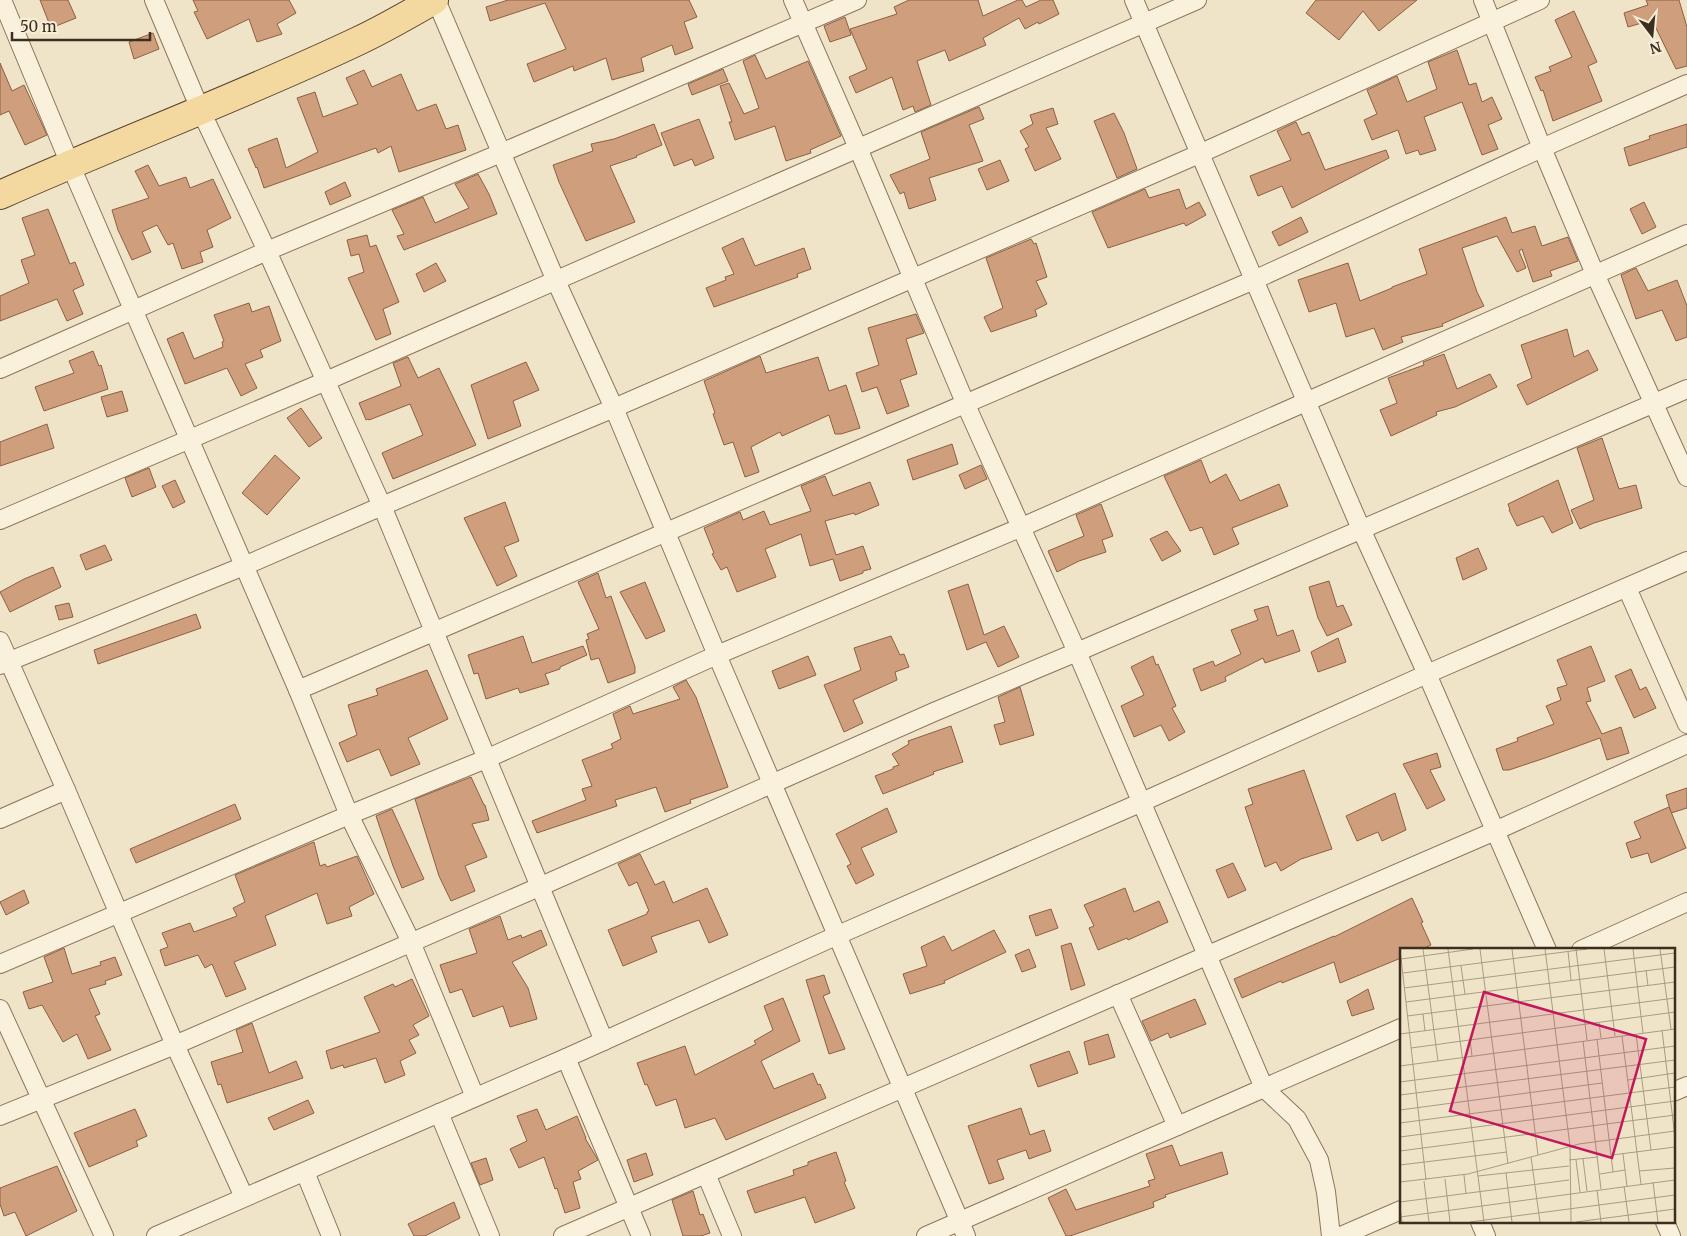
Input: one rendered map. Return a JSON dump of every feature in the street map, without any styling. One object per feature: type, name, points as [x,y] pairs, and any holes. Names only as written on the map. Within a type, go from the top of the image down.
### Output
[{"type":"main road","points":[[0,195],[282,76],[360,40],[435,0]]},
{"type":"street","points":[[2,0],[6,26],[70,164],[190,439],[298,690],[349,815],[411,942],[475,1097]]},
{"type":"street","points":[[154,0],[200,110],[267,251],[382,506],[604,1041]]},
{"type":"street","points":[[435,0],[556,281],[614,408],[717,655],[963,1229]]},
{"type":"street","points":[[793,0],[858,148],[966,405],[1077,652],[1264,1088],[1297,1119],[1318,1160],[1326,1192],[1331,1236]]},
{"type":"street","points":[[0,369],[267,251],[857,0]]},
{"type":"street","points":[[1134,0],[1199,154],[1308,401],[1361,529],[1427,674],[1546,948]]},
{"type":"street","points":[[0,520],[326,381],[1197,0]]},
{"type":"street","points":[[1483,0],[1595,274],[1687,477]]},
{"type":"street","points":[[5,663],[244,566],[614,408],[1199,154],[1540,0]]},
{"type":"street","points":[[298,690],[666,530],[966,405],[1254,280],[1687,84]]},
{"type":"street","points":[[0,964],[349,815],[486,759],[717,655],[1022,527],[1687,234]]},
{"type":"street","points":[[0,1116],[175,1045],[539,887],[934,712],[1687,389]]},
{"type":"street","points":[[156,1236],[566,1058],[838,935],[1687,561]]},
{"type":"street","points":[[1627,588],[1687,724]]},
{"type":"street","points":[[0,641],[5,663],[66,790],[175,1045],[244,1197]]},
{"type":"street","points":[[563,1236],[1495,832],[1687,744]]},
{"type":"street","points":[[0,819],[66,790]]},
{"type":"street","points":[[1585,948],[1687,902]]},
{"type":"street","points":[[1118,994],[1177,1126]]},
{"type":"street","points":[[0,1009],[104,1236]]},
{"type":"street","points":[[926,1236],[963,1229],[1177,1126],[1400,1028]]},
{"type":"street","points":[[566,1058],[641,1236]]},
{"type":"street","points":[[1674,1092],[1687,1086]]},
{"type":"street","points":[[439,1113],[490,1236]]},
{"type":"street","points":[[305,1172],[331,1236]]},
{"type":"street","points":[[706,1174],[732,1236]]},
{"type":"street","points":[[1341,1236],[1400,1210]]},
{"type":"street","points":[[1481,1224],[1486,1236]]},
{"type":"street","points":[[1666,1224],[1671,1236]]},
{"type":"building","points":[[40,0],[68,0],[76,18],[51,28]]},
{"type":"building","points":[[193,0],[289,0],[296,13],[277,24],[282,34],[257,42],[249,19],[207,39],[194,12],[198,11]]},
{"type":"building","points":[[508,0],[689,0],[697,17],[684,22],[693,48],[675,55],[672,45],[641,58],[644,71],[612,80],[606,58],[574,71],[573,66],[534,82],[527,64],[566,49],[545,3],[490,21],[486,7]]},
{"type":"building","points":[[909,0],[978,0],[983,16],[1018,0],[1022,0],[1026,7],[1041,0],[1053,0],[1059,14],[1025,29],[1019,18],[983,38],[986,45],[949,61],[945,50],[917,61],[931,105],[915,112],[913,106],[903,110],[892,77],[856,93],[849,77],[867,69],[850,29],[897,14],[894,7]]},
{"type":"building","points":[[1316,0],[1417,0],[1379,31],[1363,11],[1339,40],[1306,13]]},
{"type":"building","points":[[1646,0],[1679,0],[1687,27],[1687,66],[1676,69],[1652,20],[1628,27],[1624,13],[1648,5]]},
{"type":"building","points":[[1574,11],[1597,62],[1588,66],[1602,101],[1553,121],[1543,90],[1541,91],[1535,77],[1551,71],[1549,67],[1572,57],[1555,20]]},
{"type":"building","points":[[845,17],[851,35],[830,42],[824,26]]},
{"type":"building","points":[[153,33],[159,49],[134,59],[129,42]]},
{"type":"building","points":[[1457,50],[1469,85],[1476,83],[1482,102],[1492,97],[1502,119],[1488,125],[1498,149],[1482,155],[1462,102],[1424,117],[1436,150],[1420,155],[1418,150],[1406,154],[1398,130],[1372,140],[1364,120],[1377,114],[1367,90],[1397,76],[1407,102],[1437,89],[1428,62]]},
{"type":"building","points":[[755,55],[766,79],[808,61],[841,136],[810,150],[811,153],[786,161],[775,126],[735,140],[729,122],[732,122],[720,86],[729,83],[744,114],[759,108],[743,61]]},
{"type":"building","points":[[0,63],[12,91],[24,85],[47,135],[25,145],[9,111],[0,115]]},
{"type":"building","points":[[723,69],[728,81],[692,95],[688,84]]},
{"type":"building","points":[[364,70],[372,87],[401,74],[417,111],[436,104],[446,129],[458,125],[466,150],[399,172],[391,146],[378,153],[376,148],[264,188],[248,149],[277,138],[286,168],[318,152],[297,98],[315,92],[323,117],[358,104],[346,78]]},
{"type":"building","points":[[979,107],[984,119],[969,125],[983,161],[929,178],[936,200],[909,209],[904,192],[900,194],[890,175],[930,159],[921,132]]},
{"type":"building","points":[[1053,108],[1058,124],[1046,128],[1061,159],[1035,171],[1025,149],[1029,147],[1020,131],[1033,124],[1030,115]]},
{"type":"building","points":[[1114,113],[1124,133],[1137,169],[1117,178],[1094,121]]},
{"type":"building","points":[[699,119],[714,158],[695,166],[692,159],[674,166],[661,133]]},
{"type":"building","points":[[1296,122],[1302,135],[1309,132],[1325,170],[1386,150],[1389,158],[1292,208],[1282,186],[1258,196],[1250,176],[1291,160],[1277,131]]},
{"type":"building","points":[[654,124],[662,145],[637,157],[610,166],[635,222],[586,241],[553,165],[593,151],[591,144],[614,139]]},
{"type":"building","points":[[1687,124],[1687,147],[1629,166],[1624,148],[1650,139],[1649,136]]},
{"type":"building","points":[[1000,160],[1009,181],[987,190],[978,169]]},
{"type":"building","points":[[148,165],[159,186],[186,177],[190,188],[213,179],[231,218],[207,230],[213,247],[200,252],[203,262],[182,269],[173,243],[168,245],[157,225],[142,232],[151,252],[132,260],[118,230],[112,210],[149,198],[135,171]]},
{"type":"building","points":[[478,174],[497,214],[404,250],[397,236],[404,234],[392,210],[423,197],[435,223],[469,208],[455,184]]},
{"type":"building","points":[[345,182],[351,196],[330,205],[325,192]]},
{"type":"building","points":[[1145,189],[1149,198],[1179,189],[1186,209],[1199,202],[1206,215],[1186,226],[1184,223],[1108,248],[1092,212]]},
{"type":"building","points":[[1644,202],[1656,227],[1642,234],[1630,209]]},
{"type":"building","points":[[48,209],[70,264],[75,262],[84,285],[73,290],[83,314],[67,321],[57,299],[0,321],[0,296],[29,283],[21,260],[35,255],[22,218]]},
{"type":"building","points":[[1301,217],[1308,232],[1279,246],[1272,232]]},
{"type":"building","points":[[1506,217],[1512,233],[1535,226],[1542,246],[1568,237],[1578,261],[1550,271],[1552,276],[1533,282],[1522,249],[1519,251],[1526,268],[1517,272],[1497,236],[1462,248],[1477,292],[1484,306],[1442,324],[1443,326],[1401,337],[1403,342],[1383,350],[1374,328],[1346,337],[1336,303],[1309,312],[1298,280],[1348,263],[1360,301],[1427,274],[1419,249]]},
{"type":"building","points":[[367,235],[370,247],[376,245],[399,302],[383,309],[391,334],[376,340],[348,278],[364,272],[359,254],[351,256],[347,240]]},
{"type":"building","points":[[743,238],[755,266],[804,248],[811,269],[797,274],[798,277],[714,307],[706,288],[726,280],[725,277],[734,274],[722,248]]},
{"type":"building","points":[[1031,239],[1034,244],[1036,243],[1047,277],[1036,281],[1047,304],[1035,310],[1037,316],[991,332],[984,317],[1003,308],[986,258]]},
{"type":"building","points":[[436,263],[446,281],[424,292],[416,274]]},
{"type":"building","points":[[1636,268],[1648,291],[1677,280],[1687,306],[1687,337],[1676,341],[1662,310],[1636,319],[1621,275]]},
{"type":"building","points":[[249,303],[252,312],[269,306],[281,341],[260,350],[263,357],[245,364],[257,388],[241,396],[227,368],[185,384],[167,339],[183,332],[194,359],[223,347],[222,342],[224,341],[214,315]]},
{"type":"building","points":[[916,314],[924,333],[906,339],[917,374],[900,380],[909,406],[887,414],[877,387],[862,392],[856,373],[879,365],[868,328]]},
{"type":"building","points":[[1567,329],[1574,357],[1588,350],[1598,370],[1527,405],[1517,385],[1532,378],[1521,345]]},
{"type":"building","points":[[93,351],[99,366],[101,365],[108,389],[44,411],[35,387],[74,373],[69,361]]},
{"type":"building","points":[[1444,354],[1457,389],[1490,374],[1497,387],[1455,407],[1436,412],[1437,415],[1391,436],[1380,410],[1397,403],[1388,378],[1424,365],[1423,362]]},
{"type":"building","points":[[760,356],[766,373],[818,357],[829,391],[846,385],[860,428],[835,434],[829,415],[782,436],[780,432],[751,447],[759,472],[745,477],[733,442],[724,445],[704,381]]},
{"type":"building","points":[[408,357],[418,378],[439,368],[476,445],[393,479],[382,453],[423,435],[410,404],[366,420],[359,403],[401,386],[393,363]]},
{"type":"building","points":[[526,362],[539,390],[513,401],[521,426],[488,439],[471,385]]},
{"type":"building","points":[[122,391],[128,411],[107,417],[101,397]]},
{"type":"building","points":[[301,408],[322,438],[309,447],[287,418]]},
{"type":"building","points":[[47,424],[54,448],[0,466],[0,442]]},
{"type":"building","points":[[1602,438],[1619,489],[1636,485],[1642,508],[1580,529],[1571,510],[1594,500],[1577,448]]},
{"type":"building","points":[[952,444],[958,464],[913,480],[907,460]]},
{"type":"building","points":[[275,455],[300,478],[267,515],[242,493]]},
{"type":"building","points":[[1201,460],[1210,483],[1226,474],[1240,501],[1279,484],[1288,506],[1232,528],[1239,544],[1214,555],[1202,527],[1190,531],[1164,476]]},
{"type":"building","points":[[981,465],[987,479],[965,489],[959,475]]},
{"type":"building","points":[[149,468],[156,487],[132,497],[125,478]]},
{"type":"building","points":[[825,476],[833,496],[870,482],[879,505],[855,515],[854,513],[825,521],[836,555],[863,546],[871,569],[840,581],[833,559],[810,566],[801,534],[765,549],[776,577],[737,592],[727,567],[721,570],[712,554],[714,553],[704,528],[740,512],[743,520],[764,511],[770,525],[811,511],[801,486]]},
{"type":"building","points":[[175,480],[185,502],[173,508],[162,486]]},
{"type":"building","points":[[1558,480],[1573,523],[1552,533],[1543,516],[1517,526],[1508,504]]},
{"type":"building","points":[[505,502],[519,541],[504,547],[517,576],[497,586],[464,518]]},
{"type":"building","points":[[1101,504],[1113,536],[1102,540],[1106,552],[1079,561],[1057,572],[1048,551],[1084,536],[1076,515]]},
{"type":"building","points":[[1167,531],[1181,551],[1162,561],[1150,539]]},
{"type":"building","points":[[105,545],[112,560],[86,570],[80,555]]},
{"type":"building","points":[[1478,548],[1487,569],[1463,580],[1456,558]]},
{"type":"building","points":[[53,567],[61,587],[10,612],[0,592],[24,579]]},
{"type":"building","points":[[598,573],[606,598],[611,596],[635,667],[635,673],[608,683],[599,658],[591,660],[586,640],[589,639],[587,634],[599,629],[578,582]]},
{"type":"building","points":[[1329,581],[1337,607],[1343,605],[1352,625],[1327,636],[1318,618],[1309,587]]},
{"type":"building","points":[[645,582],[665,631],[646,639],[620,592]]},
{"type":"building","points":[[968,584],[984,635],[1004,626],[1019,657],[998,667],[986,642],[967,650],[948,591]]},
{"type":"building","points":[[69,603],[73,617],[59,620],[55,606]]},
{"type":"building","points":[[1268,606],[1277,636],[1293,630],[1300,651],[1265,663],[1263,658],[1225,677],[1226,681],[1201,691],[1193,669],[1213,661],[1215,666],[1241,654],[1231,630],[1258,620],[1254,610]]},
{"type":"building","points":[[196,614],[201,628],[98,664],[94,650]]},
{"type":"building","points":[[523,636],[532,663],[583,646],[587,655],[560,667],[560,669],[545,674],[549,684],[520,693],[518,688],[486,699],[478,673],[474,674],[468,655]]},
{"type":"building","points":[[891,636],[900,655],[904,654],[909,667],[895,672],[897,680],[853,700],[863,723],[844,732],[824,685],[861,670],[854,648]]},
{"type":"building","points":[[1338,638],[1346,662],[1318,672],[1311,652]]},
{"type":"building","points":[[1591,646],[1605,681],[1587,688],[1591,701],[1586,702],[1602,734],[1621,727],[1629,753],[1607,760],[1600,738],[1509,770],[1503,770],[1496,749],[1518,741],[1517,738],[1554,724],[1546,706],[1561,700],[1557,688],[1567,685],[1557,660]]},
{"type":"building","points":[[808,656],[816,675],[779,689],[772,671]]},
{"type":"building","points":[[1153,656],[1176,706],[1172,708],[1185,732],[1169,741],[1161,725],[1134,737],[1121,706],[1144,695],[1131,667]]},
{"type":"building","points":[[1631,669],[1640,690],[1646,687],[1656,708],[1634,718],[1615,676]]},
{"type":"building","points":[[427,670],[448,719],[408,738],[420,764],[391,776],[379,749],[347,762],[339,743],[357,735],[348,705],[378,695],[376,689]]},
{"type":"building","points":[[686,680],[696,697],[728,787],[690,800],[691,803],[665,812],[656,787],[615,800],[617,806],[537,833],[532,821],[586,800],[582,789],[592,786],[582,760],[613,748],[611,744],[621,739],[613,714],[630,706],[633,714],[680,699],[673,687]]},
{"type":"building","points":[[1020,687],[1034,735],[1000,745],[994,725],[1005,722],[998,697]]},
{"type":"building","points":[[951,726],[963,762],[933,772],[934,774],[883,794],[875,776],[899,765],[892,754],[909,744],[908,741]]},
{"type":"building","points":[[1437,753],[1441,767],[1430,770],[1445,800],[1427,809],[1403,764]]},
{"type":"building","points":[[1304,770],[1332,849],[1301,859],[1281,871],[1276,862],[1265,867],[1245,807],[1253,804],[1248,789]]},
{"type":"building","points":[[471,777],[485,805],[489,820],[472,824],[487,857],[465,866],[475,891],[451,901],[439,876],[415,799]]},
{"type":"building","points":[[1687,788],[1687,808],[1671,813],[1666,795]]},
{"type":"building","points":[[1395,793],[1406,830],[1382,841],[1378,832],[1357,841],[1346,816]]},
{"type":"building","points":[[235,804],[241,819],[136,863],[130,849]]},
{"type":"building","points":[[1669,807],[1686,848],[1651,863],[1648,853],[1631,858],[1626,843],[1641,838],[1634,822]]},
{"type":"building","points":[[887,808],[897,832],[861,848],[874,875],[856,884],[847,866],[851,864],[836,834]]},
{"type":"building","points":[[392,809],[424,879],[402,888],[376,816]]},
{"type":"building","points":[[314,842],[320,866],[325,864],[327,867],[357,856],[374,894],[349,907],[352,916],[327,924],[317,893],[265,916],[276,945],[234,962],[246,989],[226,997],[212,964],[205,968],[198,955],[165,966],[160,950],[168,947],[162,933],[190,923],[194,932],[237,916],[233,908],[245,902],[235,875]]},
{"type":"building","points":[[640,854],[655,885],[664,881],[673,903],[707,888],[728,935],[709,943],[699,920],[651,937],[657,952],[623,966],[608,930],[647,914],[649,911],[637,882],[629,886],[618,864]]},
{"type":"building","points":[[1233,863],[1246,890],[1228,898],[1216,870]]},
{"type":"building","points":[[1125,888],[1134,912],[1159,901],[1168,922],[1128,940],[1127,938],[1098,950],[1089,928],[1094,926],[1084,905]]},
{"type":"building","points":[[24,890],[29,903],[6,915],[0,902]]},
{"type":"building","points":[[1412,898],[1431,945],[1424,948],[1400,948],[1400,958],[1340,983],[1334,962],[1282,983],[1281,981],[1242,998],[1234,979],[1334,937]]},
{"type":"building","points":[[1051,909],[1058,928],[1036,936],[1029,916]]},
{"type":"building","points":[[500,916],[508,940],[521,935],[522,938],[541,930],[547,945],[512,962],[528,988],[537,1019],[510,1027],[503,1006],[473,1017],[462,989],[450,993],[440,965],[477,953],[469,929]]},
{"type":"building","points":[[994,930],[1006,952],[944,981],[945,983],[910,994],[903,974],[927,966],[921,947],[944,936],[952,951]]},
{"type":"building","points":[[1071,943],[1085,985],[1071,990],[1061,946]]},
{"type":"building","points":[[64,948],[72,974],[101,965],[100,962],[115,957],[122,975],[105,981],[106,984],[89,989],[100,1014],[95,1016],[111,1050],[88,1059],[77,1034],[63,1042],[42,1005],[29,1009],[23,992],[53,982],[44,957]]},
{"type":"building","points":[[1029,949],[1036,967],[1022,972],[1015,955]]},
{"type":"building","points":[[824,975],[830,993],[823,996],[845,1049],[829,1054],[806,980]]},
{"type":"building","points":[[412,979],[429,1016],[413,1025],[419,1035],[409,1040],[416,1053],[400,1061],[405,1075],[385,1083],[376,1058],[344,1068],[343,1065],[331,1069],[326,1051],[380,1032],[364,997],[393,984],[395,987]]},
{"type":"building","points":[[1368,989],[1374,1009],[1352,1016],[1347,1001]]},
{"type":"building","points":[[783,998],[800,1041],[761,1061],[774,1089],[813,1073],[826,1098],[726,1140],[715,1118],[685,1128],[676,1099],[656,1106],[647,1084],[645,1085],[637,1063],[685,1046],[695,1075],[756,1044],[754,1041],[773,1030],[764,1006]]},
{"type":"building","points":[[1195,999],[1206,1024],[1170,1038],[1168,1033],[1151,1041],[1142,1021]]},
{"type":"building","points":[[252,1023],[269,1073],[296,1061],[303,1078],[227,1103],[221,1084],[218,1085],[211,1062],[243,1052],[236,1030]]},
{"type":"building","points":[[1108,1034],[1115,1057],[1089,1065],[1084,1042]]},
{"type":"building","points":[[1069,1051],[1078,1073],[1038,1087],[1030,1065]]},
{"type":"building","points":[[308,1100],[314,1113],[274,1130],[268,1118]]},
{"type":"building","points":[[1021,1108],[1030,1135],[1044,1130],[1051,1151],[1029,1159],[1026,1150],[997,1160],[1004,1179],[989,1184],[968,1126]]},
{"type":"building","points":[[135,1109],[147,1136],[136,1141],[138,1146],[89,1167],[74,1133]]},
{"type":"building","points":[[537,1109],[546,1130],[577,1116],[585,1138],[598,1160],[578,1171],[581,1179],[573,1182],[580,1208],[565,1213],[544,1157],[519,1168],[510,1149],[527,1141],[517,1116]]},
{"type":"building","points":[[1172,1145],[1180,1166],[1222,1152],[1228,1174],[1165,1195],[1166,1197],[1153,1202],[1154,1207],[1066,1236],[1048,1198],[1066,1189],[1076,1210],[1150,1186],[1148,1181],[1155,1179],[1146,1154]]},
{"type":"building","points":[[836,1152],[846,1181],[844,1182],[855,1208],[815,1223],[805,1197],[755,1213],[747,1191],[794,1175],[793,1170],[808,1165],[808,1162]]},
{"type":"building","points":[[646,1153],[653,1175],[634,1182],[627,1160]]},
{"type":"building","points":[[486,1158],[493,1180],[480,1185],[471,1163]]},
{"type":"building","points":[[57,1166],[77,1211],[26,1236],[15,1212],[4,1216],[0,1204],[0,1188]]},
{"type":"building","points":[[693,1191],[700,1215],[703,1214],[710,1233],[701,1236],[683,1236],[672,1200]]},
{"type":"building","points":[[454,1202],[460,1218],[425,1236],[414,1236],[408,1224]]}]
